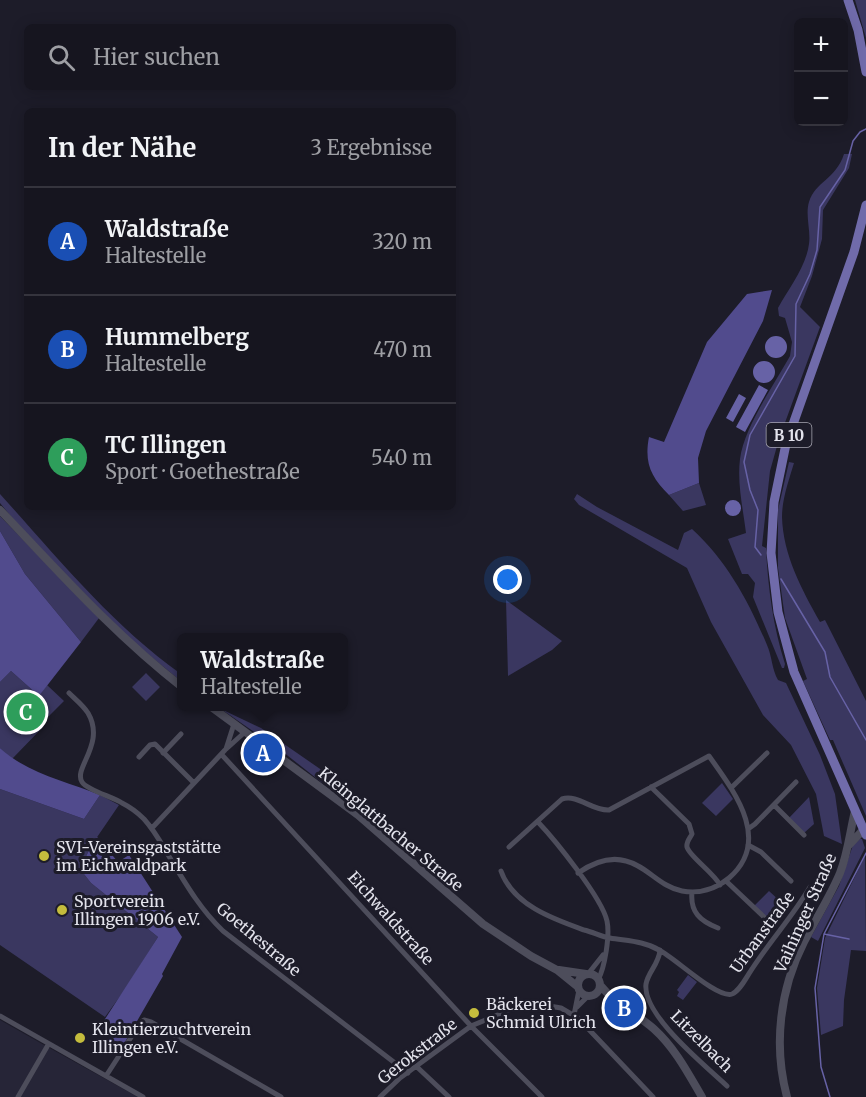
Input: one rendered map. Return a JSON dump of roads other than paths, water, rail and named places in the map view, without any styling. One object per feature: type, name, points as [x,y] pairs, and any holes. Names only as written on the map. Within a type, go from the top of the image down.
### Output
[{"type":"main road","points":[[848,0],[858,30],[866,72]]},
{"type":"main road","name":"B 10","points":[[865,832],[794,672],[775,597],[771,536],[776,488],[786,444],[854,252],[866,205]]},
{"type":"street","points":[[0,510],[121,636],[177,683]]},
{"type":"street","name":"Goethestraße","points":[[69,693],[88,714],[94,731],[93,743],[80,774],[81,781],[86,786],[122,803],[152,828],[191,894],[215,923],[408,1073]]},
{"type":"street","name":"Kleinglattbacher Straße","points":[[217,711],[358,815],[483,924],[531,956],[557,970],[579,989],[618,1004],[641,1018],[670,1046],[702,1097]]},
{"type":"street","points":[[224,752],[234,724]]},
{"type":"street","points":[[152,828],[245,732]]},
{"type":"street","points":[[163,753],[181,734]]},
{"type":"street","points":[[139,757],[150,745],[155,744],[194,783]]},
{"type":"street","name":"Eichwaldstraße","points":[[224,752],[471,1026],[542,1097]]},
{"type":"street","points":[[731,788],[767,753]]},
{"type":"street","points":[[509,848],[564,798],[571,798],[599,810],[609,810],[709,756],[742,807],[748,828],[748,845],[738,869],[726,881],[706,891],[692,892],[671,888],[636,864],[625,860],[605,860],[578,873]]},
{"type":"street","points":[[748,828],[755,824],[796,782]]},
{"type":"street","points":[[651,787],[689,824],[692,834],[687,842],[688,850],[713,874],[720,885]]},
{"type":"street","points":[[774,805],[804,835]]},
{"type":"street","name":"Vaihinger Straße","points":[[787,1097],[780,1061],[780,1033],[787,984],[803,944],[836,881],[848,846],[855,811]]},
{"type":"street","points":[[538,822],[578,873],[605,914],[608,923],[608,938],[598,991],[576,1008]]},
{"type":"street","name":"Vaihinger Straße","points":[[848,846],[865,832]]},
{"type":"street","points":[[748,845],[761,852],[791,881]]},
{"type":"street","name":"Urbanstraße","points":[[501,871],[506,884],[541,913],[608,938],[630,940],[660,950],[714,990],[729,995],[734,993],[810,887]]},
{"type":"street","points":[[726,881],[765,918]]},
{"type":"street","points":[[692,892],[691,903],[694,911],[708,924],[718,928]]},
{"type":"street","name":"Litzelbach","points":[[660,950],[656,966],[647,979],[646,985],[646,992],[652,1007],[681,1043],[727,1086]]},
{"type":"street","points":[[604,953],[587,974],[580,978],[574,1015],[653,1097]]},
{"type":"street","name":"Kleinglattbacher Straße","points":[[557,970],[594,975],[618,1004]]},
{"type":"street","name":"Gerokstraße","points":[[380,1097],[471,1026],[517,1007],[538,1004],[561,1008],[574,1015]]},
{"type":"street","points":[[0,1016],[143,1097]]},
{"type":"street","points":[[106,1076],[144,1020],[281,1097]]},
{"type":"street","points":[[18,1097],[48,1045]]},
{"type":"street","points":[[417,1067],[449,1097]]},
{"type":"waterway","points":[[761,555],[755,547],[758,510],[750,490],[744,462],[750,435],[795,356],[796,304],[810,274],[817,250],[820,207],[845,170],[853,141],[860,132],[866,129]]},
{"type":"waterway","points":[[781,579],[825,652],[830,677],[866,740]]},
{"type":"waterway","points":[[830,1097],[821,1067],[815,988],[824,934],[866,853]]},
{"type":"waterway","points":[[824,934],[849,939]]},
{"type":"place","name":"TC Illingen","points":[[26,712]]},
{"type":"place","name":"Waldstraße","points":[[263,753]]},
{"type":"place","name":"SVI-Vereinsgaststätte im Eichwaldpark","points":[[44,856]]},
{"type":"place","name":"Sportverein Illingen 1906 e.V.","points":[[62,910]]},
{"type":"place","name":"Hummelberg","points":[[624,1008]]},
{"type":"place","name":"Bäckerei Schmid Ulrich","points":[[474,1013]]},
{"type":"place","name":"Kleintierzuchtverein Illingen e.V.","points":[[80,1038]]}]
